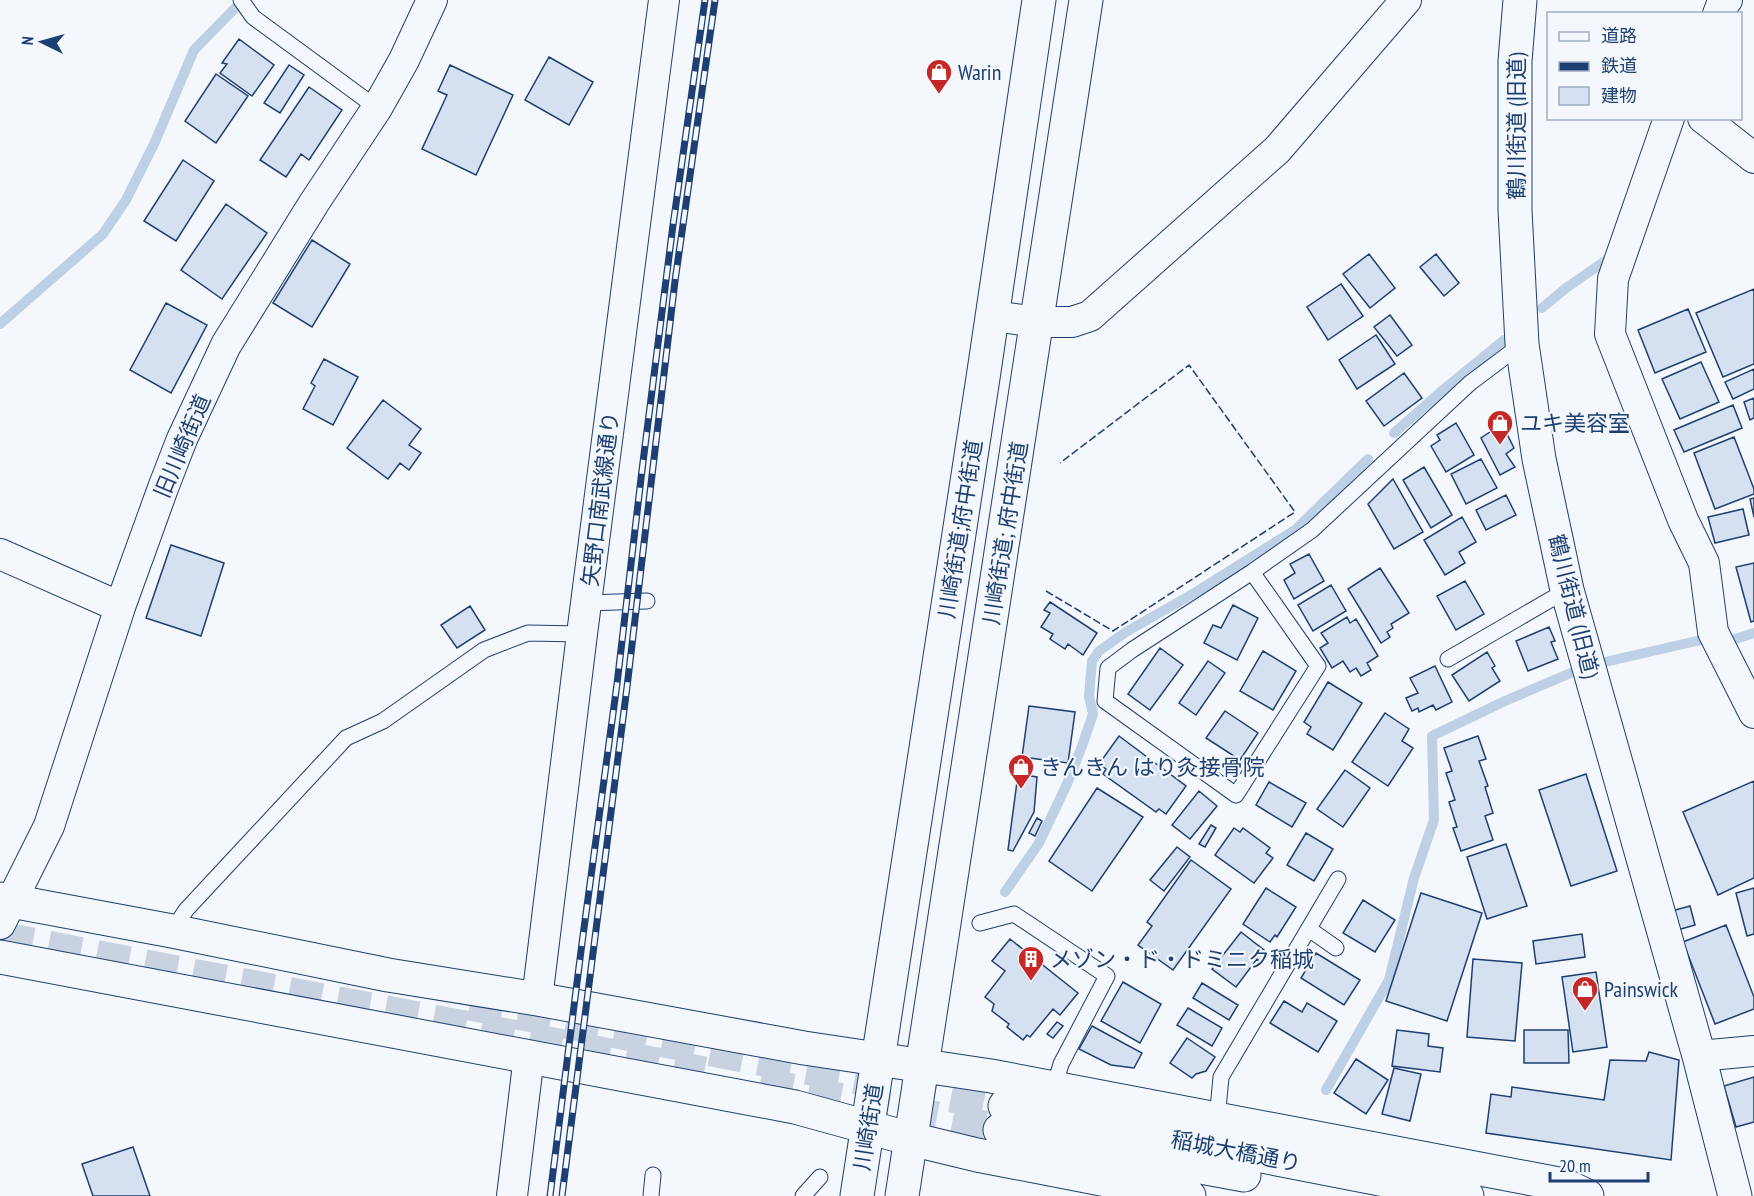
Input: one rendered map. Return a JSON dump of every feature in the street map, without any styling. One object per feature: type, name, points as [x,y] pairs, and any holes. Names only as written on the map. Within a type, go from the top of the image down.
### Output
[{"type":"main road","name":"川崎街道;府中街道","points":[[879,1059],[1040,0]]},
{"type":"main road","name":"川崎街道; 府中街道","points":[[922,1065],[1086,0]]},
{"type":"main road","name":"鶴川街道 (旧道)","points":[[1520,0],[1515,61],[1515,210],[1522,344],[1539,459],[1567,590],[1699,1056],[1736,1196]]},
{"type":"main road","points":[[4,908],[171,931],[388,975],[537,999],[804,1048],[922,1065],[1054,1088],[1564,1185],[1587,1196]]},
{"type":"main road","points":[[0,957],[795,1107],[977,1155],[1189,1196]]},
{"type":"main road","name":"川崎街道","points":[[857,1196],[879,1059]]},
{"type":"main road","name":"川崎街道","points":[[902,1196],[922,1065]]},
{"type":"main road","name":"稲城大橋通り","points":[[1355,1196],[1002,1118],[1467,1196]]},
{"type":"street","name":"旧川崎街道","points":[[4,908],[49,826],[120,607],[182,438],[226,345],[314,203],[377,108],[404,60],[432,0]]},
{"type":"street","name":"矢野口南武線通り","points":[[537,999],[664,0]]},
{"type":"street","points":[[993,316],[1037,322],[1072,322],[1090,316],[1277,150],[1406,0]]},
{"type":"street","points":[[1668,120],[1613,279],[1610,334],[1683,520],[1704,563],[1713,632],[1754,713]]},
{"type":"street","points":[[1706,120],[1754,158]]},
{"type":"street","points":[[0,554],[120,607]]},
{"type":"street","points":[[1699,1056],[1754,1051]]},
{"type":"street","points":[[512,1196],[529,1056]]},
{"type":"lane","points":[[241,0],[253,17],[377,108]]},
{"type":"lane","points":[[1252,572],[1318,666],[1236,795],[1105,700],[1108,668],[1312,530],[1470,383],[1522,344]]},
{"type":"lane","points":[[1448,659],[1567,590]]},
{"type":"lane","points":[[586,603],[647,601]]},
{"type":"lane","points":[[171,931],[186,910],[346,738],[382,721],[484,650],[528,633],[582,634]]},
{"type":"lane","points":[[1216,1120],[1221,1077],[1338,879]]},
{"type":"lane","points":[[980,923],[1014,914],[1107,976],[1061,1064],[1054,1088]]},
{"type":"lane","points":[[1308,929],[1336,948]]},
{"type":"lane","points":[[651,1196],[653,1175]]},
{"type":"lane","points":[[803,1196],[820,1177]]},
{"type":"building","points":[[239,39],[274,65],[252,96],[220,73],[227,64],[222,63]]},
{"type":"building","points":[[549,57],[593,82],[569,125],[525,100]]},
{"type":"building","points":[[289,65],[304,75],[280,113],[264,103]]},
{"type":"building","points":[[450,65],[513,95],[476,175],[422,149],[447,95],[438,91]]},
{"type":"building","points":[[216,74],[248,96],[216,143],[185,121]]},
{"type":"building","points":[[309,87],[342,110],[309,160],[301,154],[286,177],[260,160]]},
{"type":"building","points":[[183,160],[214,181],[176,241],[144,221]]},
{"type":"building","points":[[226,204],[267,233],[222,299],[181,270]]},
{"type":"building","points":[[312,240],[350,264],[312,327],[273,303]]},
{"type":"building","points":[[1369,254],[1395,288],[1370,308],[1343,274]]},
{"type":"building","points":[[1436,254],[1459,283],[1444,296],[1420,267]]},
{"type":"building","points":[[1341,284],[1363,316],[1328,340],[1307,307]]},
{"type":"building","points":[[1754,289],[1754,364],[1723,377],[1696,313]]},
{"type":"building","points":[[166,303],[207,325],[171,393],[130,370]]},
{"type":"building","points":[[1688,309],[1706,352],[1655,373],[1638,330]]},
{"type":"building","points":[[1390,315],[1412,345],[1397,356],[1374,327]]},
{"type":"building","points":[[1376,335],[1395,364],[1357,389],[1339,360]]},
{"type":"building","points":[[324,359],[358,377],[333,425],[303,409],[315,386],[311,383]]},
{"type":"building","points":[[1701,362],[1719,402],[1680,419],[1662,379]]},
{"type":"building","points":[[1754,369],[1754,389],[1733,399],[1725,382]]},
{"type":"building","points":[[1404,373],[1422,398],[1384,426],[1366,401]]},
{"type":"building","points":[[1754,398],[1754,418],[1750,420],[1744,402]]},
{"type":"building","points":[[383,400],[421,429],[409,445],[421,453],[409,470],[400,463],[388,479],[347,448]]},
{"type":"building","points":[[1733,405],[1742,428],[1684,452],[1674,430]]},
{"type":"building","points":[[1456,423],[1474,455],[1446,472],[1431,446],[1440,440],[1437,435]]},
{"type":"building","points":[[1502,424],[1514,448],[1506,454],[1515,467],[1500,475],[1481,438]]},
{"type":"building","points":[[1734,437],[1754,494],[1715,509],[1694,453]]},
{"type":"building","points":[[1481,459],[1497,488],[1466,504],[1451,474]]},
{"type":"building","points":[[1424,467],[1452,515],[1431,528],[1403,480]]},
{"type":"building","points":[[1393,479],[1423,532],[1394,549],[1368,504]]},
{"type":"building","points":[[1506,495],[1516,515],[1486,530],[1476,510]]},
{"type":"building","points":[[1754,498],[1754,517],[1750,499]]},
{"type":"building","points":[[1743,509],[1749,535],[1715,543],[1708,517]]},
{"type":"building","points":[[1462,517],[1476,542],[1459,552],[1465,563],[1445,575],[1424,540]]},
{"type":"building","points":[[171,545],[224,563],[201,636],[146,618]]},
{"type":"building","points":[[1309,554],[1324,581],[1294,599],[1284,580],[1295,573],[1290,564]]},
{"type":"building","points":[[1754,563],[1754,621],[1751,622],[1736,567]]},
{"type":"building","points":[[1380,568],[1409,613],[1391,624],[1393,628],[1387,632],[1390,637],[1381,643],[1348,589]]},
{"type":"building","points":[[1465,581],[1484,614],[1456,630],[1437,596]]},
{"type":"building","points":[[1331,585],[1346,611],[1313,631],[1298,605]]},
{"type":"building","points":[[1050,602],[1097,633],[1083,655],[1068,644],[1065,649],[1050,639],[1053,634],[1041,627],[1050,613],[1044,610]]},
{"type":"building","points":[[1233,605],[1258,618],[1237,660],[1204,643],[1213,625],[1221,628]]},
{"type":"building","points":[[470,606],[485,630],[457,648],[441,625]]},
{"type":"building","points":[[1347,617],[1350,623],[1356,619],[1378,656],[1367,663],[1371,670],[1361,676],[1356,668],[1350,672],[1343,661],[1332,668],[1320,648],[1328,643],[1321,633]]},
{"type":"building","points":[[1549,627],[1555,641],[1551,642],[1558,659],[1528,671],[1516,641]]},
{"type":"building","points":[[1160,648],[1183,665],[1150,710],[1128,694]]},
{"type":"building","points":[[1263,651],[1296,671],[1273,710],[1240,691]]},
{"type":"building","points":[[1487,652],[1495,666],[1492,668],[1500,681],[1469,701],[1452,675]]},
{"type":"building","points":[[1208,661],[1225,673],[1196,715],[1179,703]]},
{"type":"building","points":[[1435,666],[1452,702],[1436,710],[1433,705],[1419,712],[1418,708],[1412,711],[1406,698],[1418,693],[1410,678]]},
{"type":"building","points":[[1328,682],[1362,703],[1333,750],[1307,734],[1311,727],[1304,722]]},
{"type":"building","points":[[1029,706],[1075,712],[1068,763],[1022,757]]},
{"type":"building","points":[[1225,711],[1258,733],[1240,760],[1206,738]]},
{"type":"building","points":[[1385,713],[1409,729],[1402,741],[1413,748],[1388,786],[1352,762]]},
{"type":"building","points":[[1119,736],[1186,786],[1166,814],[1159,809],[1156,812],[1103,774],[1106,769],[1099,764]]},
{"type":"building","points":[[1478,736],[1486,759],[1479,761],[1488,786],[1485,787],[1493,813],[1485,816],[1493,840],[1461,851],[1453,828],[1457,827],[1449,802],[1455,800],[1446,773],[1452,771],[1444,748]]},
{"type":"building","points":[[1345,770],[1370,788],[1343,827],[1317,809]]},
{"type":"building","points":[[1018,774],[1037,777],[1034,812],[1013,851],[1008,850]]},
{"type":"building","points":[[1586,774],[1617,871],[1571,886],[1539,790]]},
{"type":"building","points":[[1754,781],[1754,878],[1718,895],[1683,812]]},
{"type":"building","points":[[1269,782],[1306,803],[1292,827],[1256,805]]},
{"type":"building","points":[[1097,788],[1143,817],[1092,891],[1049,861]]},
{"type":"building","points":[[1199,791],[1217,806],[1190,839],[1172,825]]},
{"type":"building","points":[[1037,818],[1042,821],[1035,836],[1029,833]]},
{"type":"building","points":[[1211,825],[1216,828],[1205,847],[1199,844]]},
{"type":"building","points":[[1234,828],[1240,832],[1243,828],[1270,848],[1266,853],[1273,858],[1254,883],[1215,855]]},
{"type":"building","points":[[1306,833],[1333,849],[1314,881],[1287,865]]},
{"type":"building","points":[[1506,844],[1527,906],[1487,919],[1467,857]]},
{"type":"building","points":[[1177,847],[1190,857],[1164,891],[1150,880]]},
{"type":"building","points":[[1191,860],[1231,889],[1173,970],[1138,945],[1152,926],[1147,922]]},
{"type":"building","points":[[1266,888],[1296,907],[1277,937],[1275,935],[1270,942],[1243,924]]},
{"type":"building","points":[[1754,888],[1754,934],[1747,936],[1736,893]]},
{"type":"building","points":[[1421,893],[1482,913],[1447,1021],[1386,1001]]},
{"type":"building","points":[[1363,900],[1395,920],[1375,952],[1343,933]]},
{"type":"building","points":[[1690,906],[1695,925],[1674,931],[1668,912]]},
{"type":"building","points":[[1726,925],[1754,997],[1754,1009],[1715,1024],[1683,942]]},
{"type":"building","points":[[1241,932],[1269,954],[1262,963],[1257,959],[1236,987],[1212,969]]},
{"type":"building","points":[[1582,934],[1585,957],[1536,964],[1533,941]]},
{"type":"building","name":"メゾン・ド・ドミニク稲城","points":[[1010,939],[1078,993],[1060,1015],[1053,1009],[1030,1037],[1027,1035],[1023,1040],[1007,1027],[1009,1024],[992,1011],[994,1004],[985,997],[1005,971],[992,961]]},
{"type":"building","points":[[1316,953],[1360,980],[1344,1005],[1301,978]]},
{"type":"building","points":[[1473,959],[1522,963],[1515,1041],[1467,1037]]},
{"type":"building","name":"Painswick","points":[[1596,972],[1607,1047],[1573,1052],[1562,977]]},
{"type":"building","points":[[1123,982],[1161,1004],[1140,1043],[1101,1021]]},
{"type":"building","points":[[1202,983],[1238,1005],[1229,1020],[1193,998]]},
{"type":"building","points":[[1284,1001],[1302,1012],[1307,1003],[1337,1021],[1318,1052],[1270,1023]]},
{"type":"building","points":[[1188,1008],[1222,1028],[1212,1046],[1177,1025]]},
{"type":"building","points":[[1057,1022],[1063,1026],[1053,1038],[1047,1034]]},
{"type":"building","points":[[1092,1026],[1142,1053],[1134,1068],[1111,1065],[1079,1049]]},
{"type":"building","points":[[1397,1030],[1429,1034],[1428,1046],[1443,1048],[1440,1072],[1392,1066]]},
{"type":"building","points":[[1524,1030],[1568,1030],[1569,1063],[1524,1063]]},
{"type":"building","points":[[1187,1038],[1215,1057],[1206,1071],[1192,1078],[1170,1063]]},
{"type":"building","points":[[1649,1052],[1679,1060],[1671,1160],[1486,1133],[1491,1094],[1511,1097],[1512,1087],[1604,1100],[1610,1060],[1646,1061]]},
{"type":"building","points":[[1356,1059],[1388,1080],[1366,1114],[1334,1093]]},
{"type":"building","points":[[1394,1068],[1421,1074],[1410,1121],[1382,1114]]},
{"type":"building","points":[[1754,1077],[1754,1122],[1736,1127],[1724,1086]]},
{"type":"building","points":[[133,1147],[150,1196],[93,1196],[82,1164]]},
{"type":"waterway","points":[[0,324],[103,234],[126,200],[154,144],[194,50],[243,0]]},
{"type":"waterway","points":[[1542,308],[1566,288],[1611,257]]},
{"type":"waterway","points":[[1394,433],[1504,340]]},
{"type":"waterway","points":[[1005,892],[1039,843],[1082,746],[1093,714],[1089,696],[1092,661],[1099,651],[1126,632],[1196,592],[1295,530],[1368,459]]},
{"type":"waterway","points":[[1735,639],[1754,633]]},
{"type":"waterway","points":[[1605,662],[1701,640]]},
{"type":"waterway","points":[[1326,1090],[1389,980],[1414,878],[1434,820],[1432,736],[1573,672]]},
{"type":"tunnel","points":[[0,938],[704,1073]]},
{"type":"tunnel","points":[[470,1004],[1005,1106]]},
{"type":"tunnel","points":[[760,1084],[1000,1130]]},
{"type":"railway","points":[[550,1196],[617,684],[673,225],[705,0]]},
{"type":"railway","points":[[562,1196],[627,687],[675,281],[715,0]]},
{"type":"fence","points":[[1046,591],[1113,631],[1295,512],[1189,365],[1060,463]]},
{"type":"place","name":"Warin","points":[[939,95]]},
{"type":"place","name":"ユキ美容室","points":[[1500,446]]},
{"type":"place","name":"きんきん はり灸接骨院","points":[[1021,790]]},
{"type":"place","name":"メゾン・ド・ドミニク稲城","points":[[1031,982]]},
{"type":"place","name":"Painswick","points":[[1585,1012]]}]
